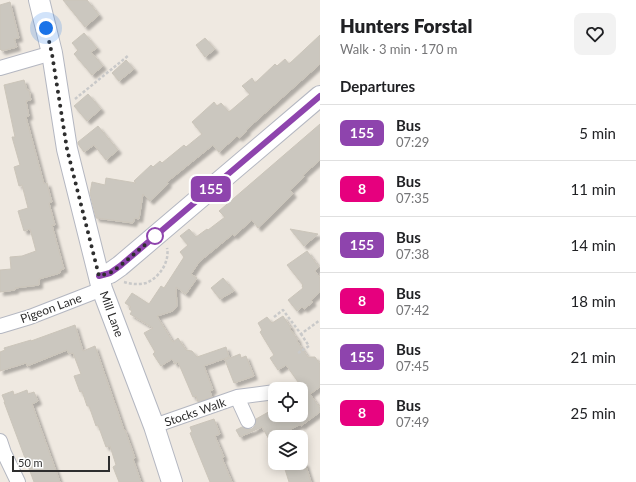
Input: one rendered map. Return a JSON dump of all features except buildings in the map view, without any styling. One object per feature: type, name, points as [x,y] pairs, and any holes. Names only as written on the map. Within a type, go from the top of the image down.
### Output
[{"type":"street","name":"Mill Lane","points":[[41,1],[52,54],[67,149],[104,280],[172,482]]},
{"type":"street","points":[[0,68],[52,54]]},
{"type":"street","points":[[104,280],[320,96]]},
{"type":"street","name":"Pigeon Lane","points":[[0,326],[30,317],[104,280]]},
{"type":"street","name":"Stocks Walk","points":[[154,426],[237,398],[268,393]]},
{"type":"street","name":"Stocks Walk","points":[[237,398],[248,421]]},
{"type":"street","points":[[1,450],[18,482]]},
{"type":"path","points":[[60,105],[71,102],[129,55]]},
{"type":"path","points":[[104,280],[133,284],[145,283],[153,279],[162,271],[168,250],[160,232]]},
{"type":"path","points":[[274,317],[283,310],[309,346],[298,353]]},
{"type":"path","points":[[301,334],[320,320]]},
{"type":"bus line","name":"155","points":[[99,276],[110,273],[120,266],[320,96]]},
{"type":"route","points":[[46,28],[52,54],[67,149],[99,276],[110,273],[120,266],[160,232],[155,236]]}]
